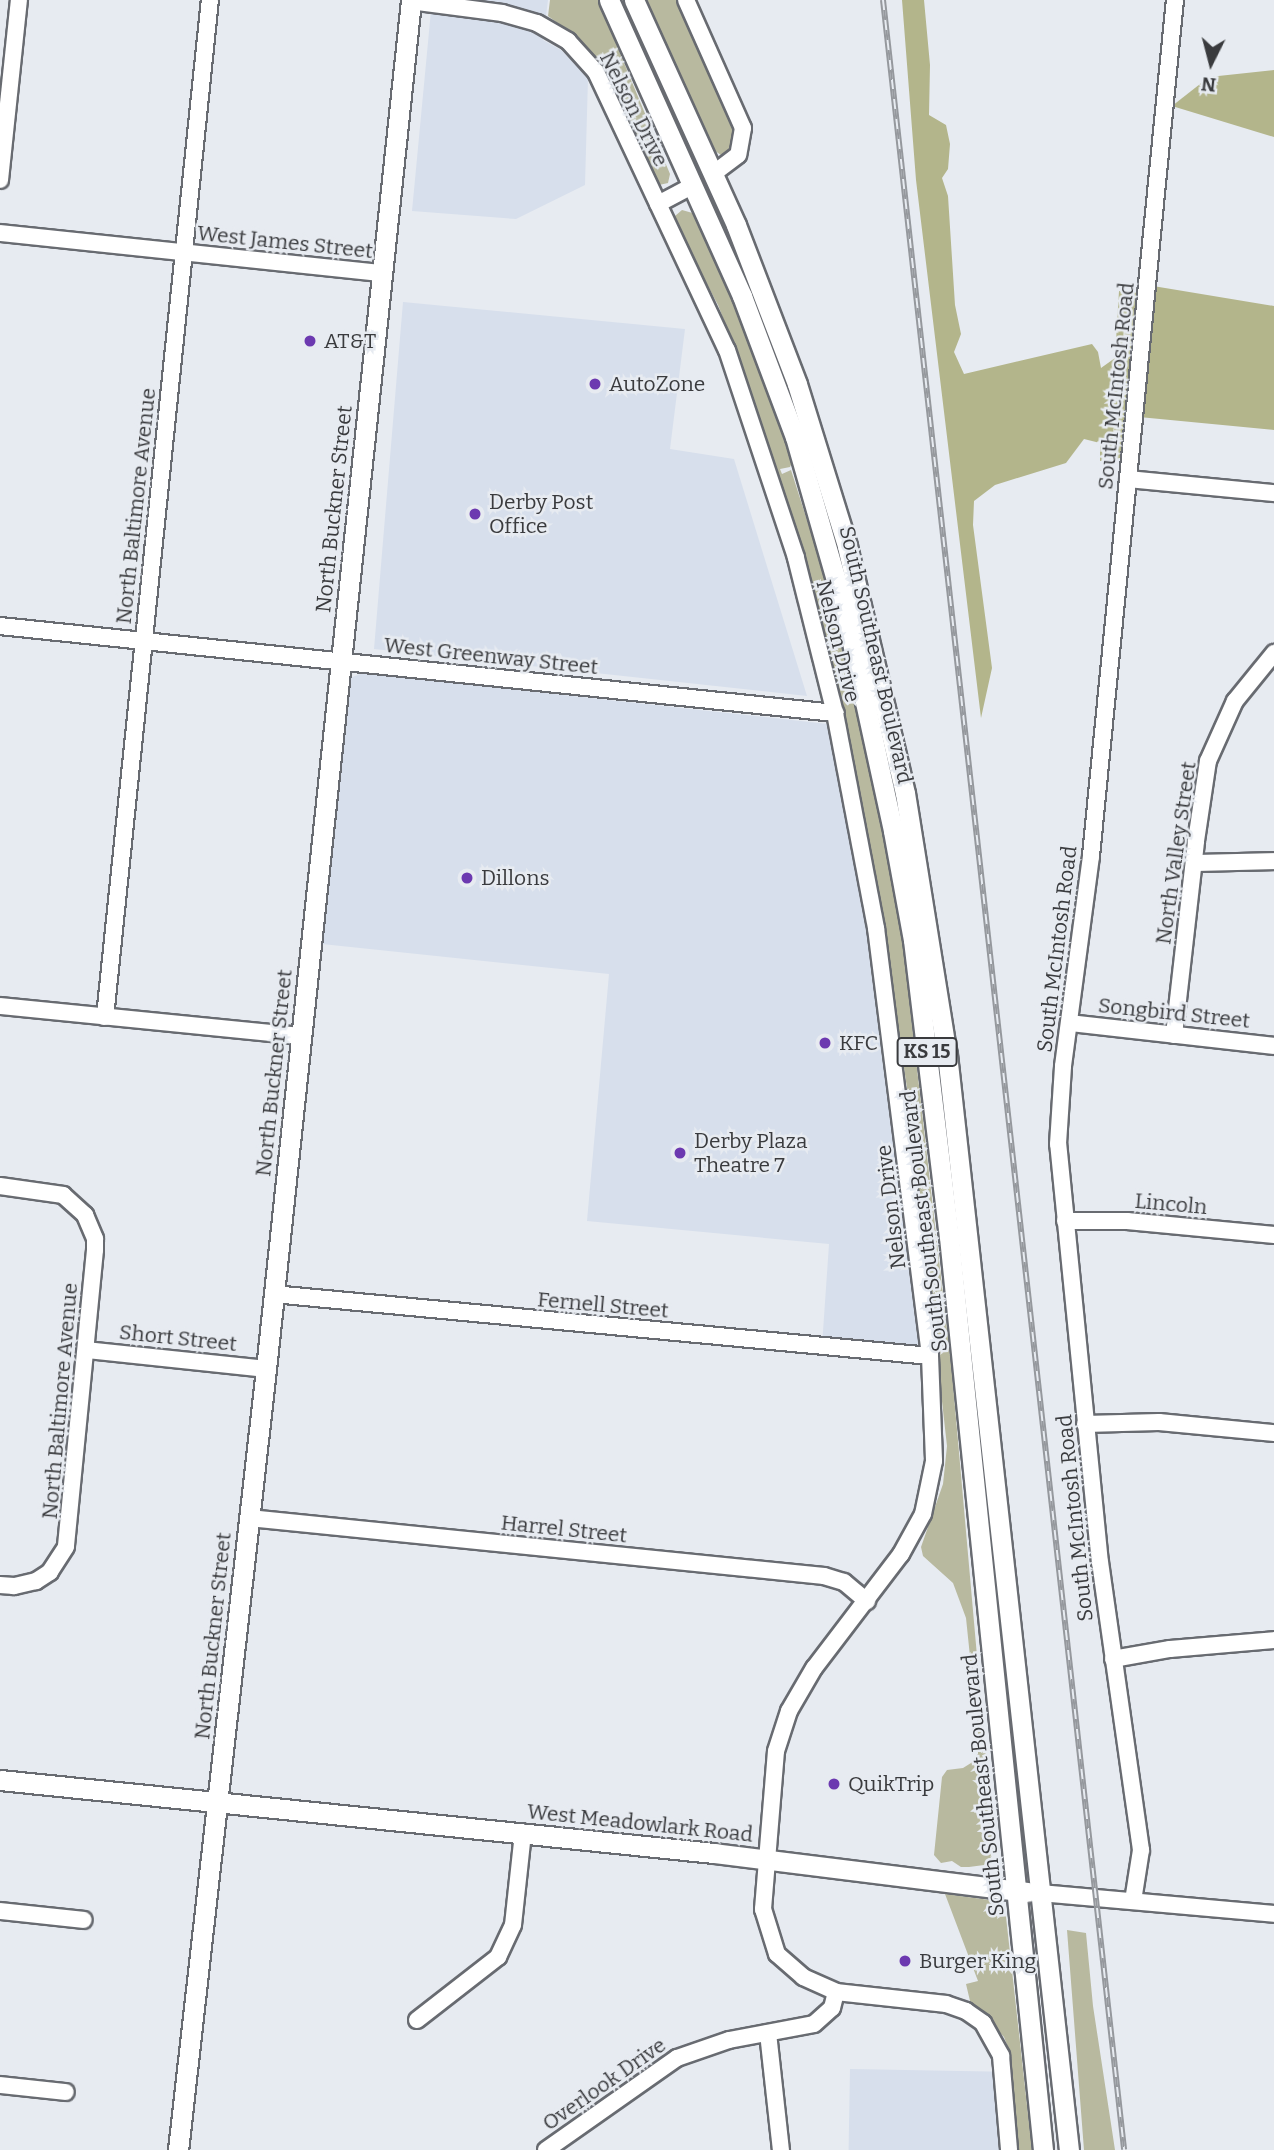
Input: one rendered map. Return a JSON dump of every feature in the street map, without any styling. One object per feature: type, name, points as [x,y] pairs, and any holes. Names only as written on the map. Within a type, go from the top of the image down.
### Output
[{"type":"main road","name":"South Southeast Boulevard","points":[[609,0],[693,185],[770,366],[814,497],[846,615],[893,831],[912,940],[950,1237],[1015,1891],[1044,2150]]},
{"type":"main road","name":"South Southeast Boulevard","points":[[634,0],[714,173],[747,251],[797,384],[835,502],[888,715],[917,857],[947,1054],[1069,2150]]},
{"type":"main road","name":"North Buckner Street","points":[[178,2150],[249,1518],[410,1]]},
{"type":"main road","points":[[656,103],[671,114],[694,160],[704,170],[714,173]]},
{"type":"main road","points":[[693,185],[703,187],[710,194],[728,236],[747,251]]},
{"type":"main road","name":"West Meadowlark Road","points":[[0,1780],[765,1859],[1040,1894]]},
{"type":"street","points":[[0,180],[19,0]]},
{"type":"street","name":"North Baltimore Avenue","points":[[105,1017],[210,0]]},
{"type":"street","points":[[686,0],[743,128],[738,155],[714,173]]},
{"type":"street","name":"South McIntosh Road","points":[[1133,1901],[1141,1850],[1112,1659],[1085,1424],[1058,1144],[1090,866],[1175,0]]},
{"type":"street","name":"Nelson Drive","points":[[410,1],[502,13],[537,23],[558,33],[582,53],[596,72],[713,317],[747,406],[798,566],[835,713],[876,928],[930,1356],[934,1461],[923,1514],[901,1554],[814,1668],[789,1711],[776,1751],[765,1859],[763,1909],[777,1954],[803,1977],[836,1992],[946,2004],[966,2011],[983,2023],[1001,2056],[1009,2150]]},
{"type":"street","points":[[658,204],[693,185]]},
{"type":"street","name":"West James Street","points":[[0,233],[382,273]]},
{"type":"street","points":[[1128,479],[1274,494]]},
{"type":"street","name":"West Greenway Street","points":[[0,626],[835,713]]},
{"type":"street","name":"North Valley Street","points":[[1174,1035],[1203,787],[1212,750],[1236,701],[1274,653]]},
{"type":"street","points":[[1194,863],[1274,861]]},
{"type":"street","points":[[0,1006],[301,1036]]},
{"type":"street","name":"Songbird Street","points":[[1070,1023],[1274,1046]]},
{"type":"street","name":"North Baltimore Avenue","points":[[0,1186],[57,1192],[85,1215],[95,1239],[68,1538],[59,1561],[36,1581],[14,1586],[0,1585]]},
{"type":"street","name":"Lincoln","points":[[1065,1221],[1136,1221],[1274,1235]]},
{"type":"street","name":"Fernell Street","points":[[273,1294],[930,1356]]},
{"type":"street","name":"Short Street","points":[[86,1350],[265,1369]]},
{"type":"street","points":[[1085,1424],[1159,1422],[1274,1433]]},
{"type":"street","name":"Harrel Street","points":[[249,1518],[824,1576],[844,1583],[867,1601]]},
{"type":"street","points":[[1112,1659],[1170,1649],[1274,1640]]},
{"type":"street","points":[[416,2020],[498,1957],[513,1925],[523,1833]]},
{"type":"street","name":"West Meadowlark Road","points":[[1040,1894],[1274,1914]]},
{"type":"street","points":[[0,1911],[84,1920]]},
{"type":"street","name":"Overlook Drive","points":[[546,2150],[677,2058],[714,2043],[807,2026],[823,2019],[832,2008],[836,1992]]},
{"type":"street","points":[[768,2033],[781,2150]]},
{"type":"street","points":[[0,2085],[66,2092]]},
{"type":"shaded area","points":[[432,0],[548,0],[543,40],[561,50],[588,78],[585,185],[516,219],[412,211]]},
{"type":"shaded area","points":[[403,302],[685,329],[670,449],[734,459],[807,696],[374,649]]},
{"type":"shaded area","points":[[363,673],[828,724],[886,999],[930,1356],[822,1346],[829,1244],[587,1221],[609,974],[322,944],[350,678]]},
{"type":"shaded area","points":[[850,2069],[1003,2072],[1002,2150],[849,2150]]},
{"type":"green space","points":[[550,0],[598,0],[670,174],[668,183],[659,185],[656,180],[618,93],[593,54],[577,37],[548,16]]},
{"type":"green space","points":[[646,0],[677,0],[735,127],[735,147],[728,155],[721,155],[712,149]]},
{"type":"green space","points":[[902,0],[924,0],[930,65],[929,115],[946,125],[950,144],[948,169],[942,178],[948,196],[955,305],[961,334],[954,352],[964,374],[1092,344],[1098,352],[1101,368],[1115,358],[1119,291],[1139,293],[1120,458],[1100,461],[1100,443],[1084,439],[1066,463],[995,485],[974,501],[973,525],[992,668],[981,718],[916,180]]},
{"type":"green space","points":[[1274,70],[1274,137],[1172,106],[1209,77]]},
{"type":"green space","points":[[682,210],[696,214],[720,266],[793,460],[790,467],[780,469],[782,474],[791,470],[821,564],[865,731],[898,903],[952,1373],[993,1837],[992,1856],[984,1865],[961,1867],[952,1861],[941,1863],[934,1855],[942,1777],[947,1770],[963,1768],[971,1763],[978,1754],[978,1734],[966,1618],[953,1583],[923,1556],[921,1547],[943,1484],[947,1446],[907,1088],[872,856],[839,695],[796,533],[740,361],[718,305],[676,226],[675,216]]},
{"type":"green space","points":[[1153,286],[1274,306],[1274,430],[1139,417]]},
{"type":"green space","points":[[945,1894],[990,1900],[1006,1917],[1032,2150],[1018,2150],[1010,2053],[1004,2037],[970,2001],[966,1984],[978,1981]]},
{"type":"green space","points":[[1067,1930],[1086,1933],[1093,2006],[1115,2150],[1084,2150]]},
{"type":"railway","points":[[883,0],[1124,2150]]},
{"type":"place","name":"AT&T","points":[[310,341]]},
{"type":"place","name":"AutoZone","points":[[595,384]]},
{"type":"place","name":"Derby Post Office","points":[[475,514]]},
{"type":"place","name":"Dillons","points":[[467,878]]},
{"type":"place","name":"KFC","points":[[825,1043]]},
{"type":"place","name":"Derby Plaza Theatre 7","points":[[680,1153]]},
{"type":"place","name":"QuikTrip","points":[[834,1784]]},
{"type":"place","name":"Burger King","points":[[905,1961]]}]
